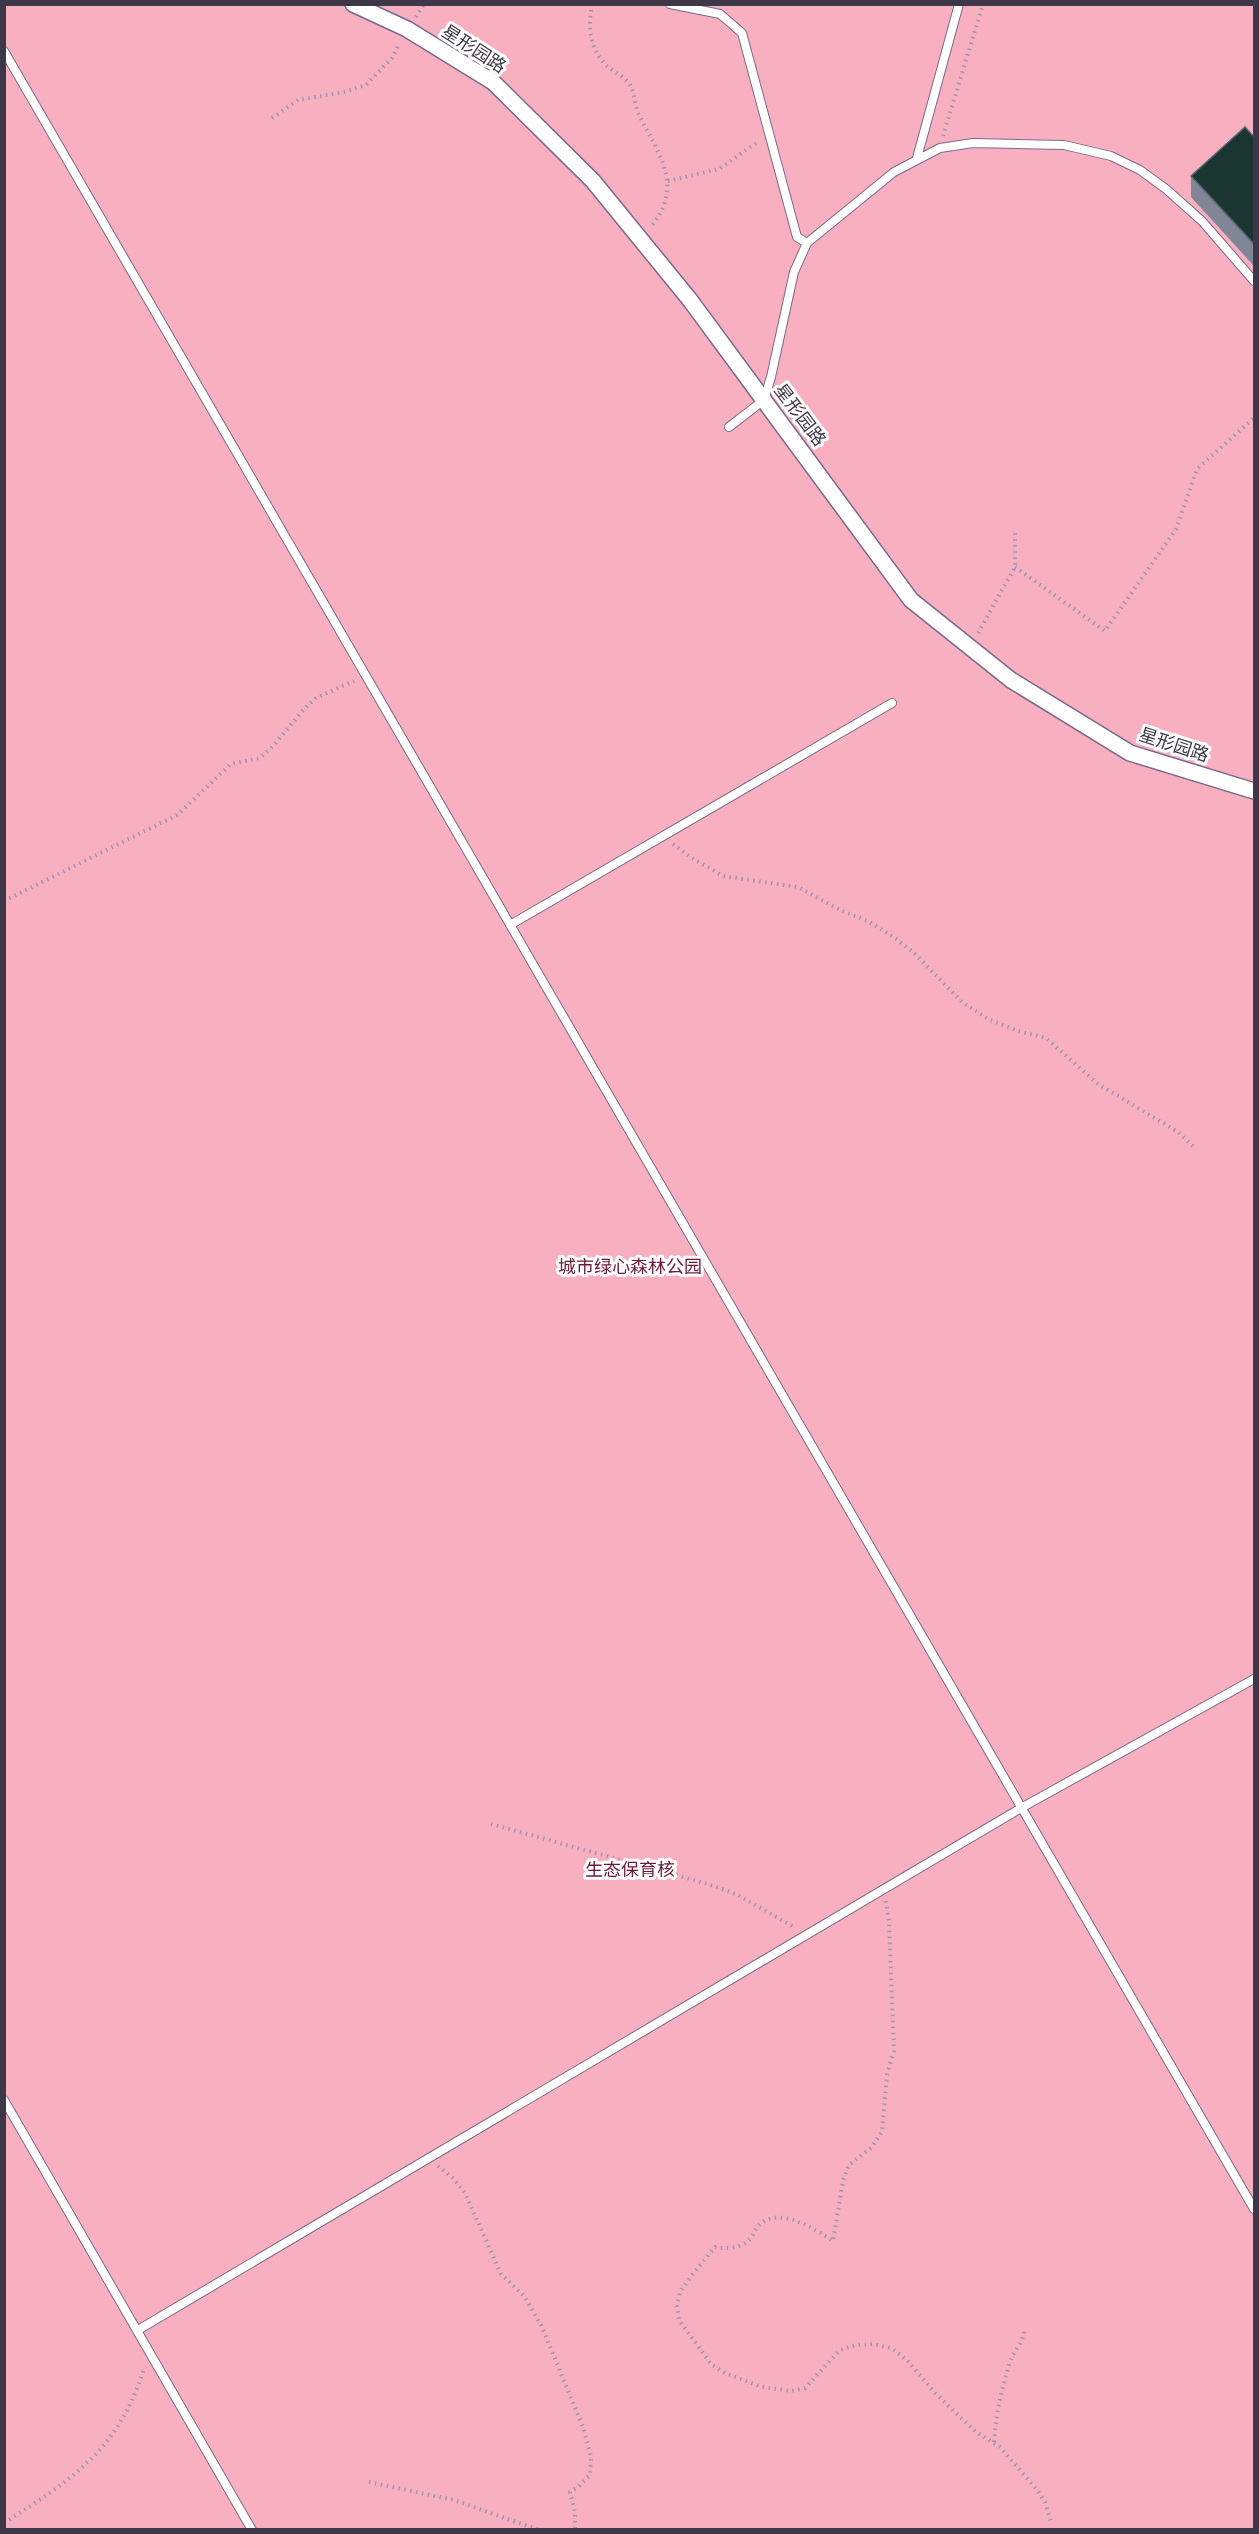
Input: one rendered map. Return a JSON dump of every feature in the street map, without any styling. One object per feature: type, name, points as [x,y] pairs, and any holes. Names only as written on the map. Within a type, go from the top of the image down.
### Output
[{"type":"street","name":"星形园路","points":[[353,4],[407,29],[493,82],[593,181],[690,300],[911,600],[1011,680],[1130,753],[1254,790]]},
{"type":"lane","points":[[670,4],[720,14],[742,33],[797,237],[807,243]]},
{"type":"lane","points":[[917,159],[959,4]]},
{"type":"lane","points":[[4,51],[1254,2209]]},
{"type":"lane","points":[[729,427],[764,400],[794,272],[807,243],[894,172],[940,148],[973,143],[1064,145],[1111,156],[1140,170],[1202,221],[1254,281]]},
{"type":"lane","points":[[510,925],[892,703]]},
{"type":"lane","points":[[138,2330],[1021,1808],[1254,1679]]},
{"type":"lane","points":[[4,2100],[252,2529]]},
{"type":"path","points":[[272,118],[298,100],[344,92],[366,85],[392,58],[407,29],[424,4]]},
{"type":"path","points":[[592,4],[590,23],[592,44],[606,65],[630,87],[637,109],[660,152],[668,181],[657,217],[652,226],[638,236]]},
{"type":"path","points":[[940,148],[983,4]]},
{"type":"path","points":[[668,181],[719,169],[759,140],[770,136]]},
{"type":"path","points":[[1015,567],[1105,631],[1176,530],[1197,469],[1254,418]]},
{"type":"path","points":[[970,647],[1015,567],[1015,532]]},
{"type":"path","points":[[4,901],[177,815],[231,764],[260,758],[316,698],[366,675]]},
{"type":"path","points":[[663,836],[690,857],[723,876],[798,886],[842,911],[868,921],[913,952],[962,1002],[988,1019],[1018,1032],[1047,1038],[1098,1084],[1178,1132],[1194,1147]]},
{"type":"path","points":[[491,1824],[670,1873],[736,1894],[808,1934]]},
{"type":"path","points":[[884,1889],[889,1922],[894,2051],[887,2074],[882,2132],[871,2148],[849,2165],[843,2181],[833,2241],[795,2221],[780,2217],[767,2220],[757,2226],[744,2244],[727,2249],[715,2247],[680,2292],[677,2306],[679,2319],[711,2364],[724,2373],[762,2387],[779,2390],[791,2391],[805,2388],[816,2379],[840,2349],[873,2344],[891,2348],[907,2360],[935,2392],[976,2432],[994,2443],[1038,2491],[1045,2502],[1051,2522]]},
{"type":"path","points":[[428,2159],[453,2178],[465,2193],[501,2274],[524,2296],[541,2325],[583,2427],[591,2456],[590,2475],[570,2492],[575,2512],[575,2529]]},
{"type":"path","points":[[994,2443],[1001,2392],[1012,2358],[1024,2336],[1024,2330]]},
{"type":"path","points":[[4,2523],[59,2488],[88,2463],[117,2430],[138,2389],[150,2351]]},
{"type":"path","points":[[369,2482],[454,2500],[539,2529]]},
{"type":"green space","name":"城市绿心森林公园","points":[[5,5],[1254,5],[1254,2529],[5,2530]]},
{"type":"building","points":[[1245,127],[1254,137],[1254,244],[1191,176]]},
{"type":"park label","name":"生态保育核","points":[[630,1870]]}]
